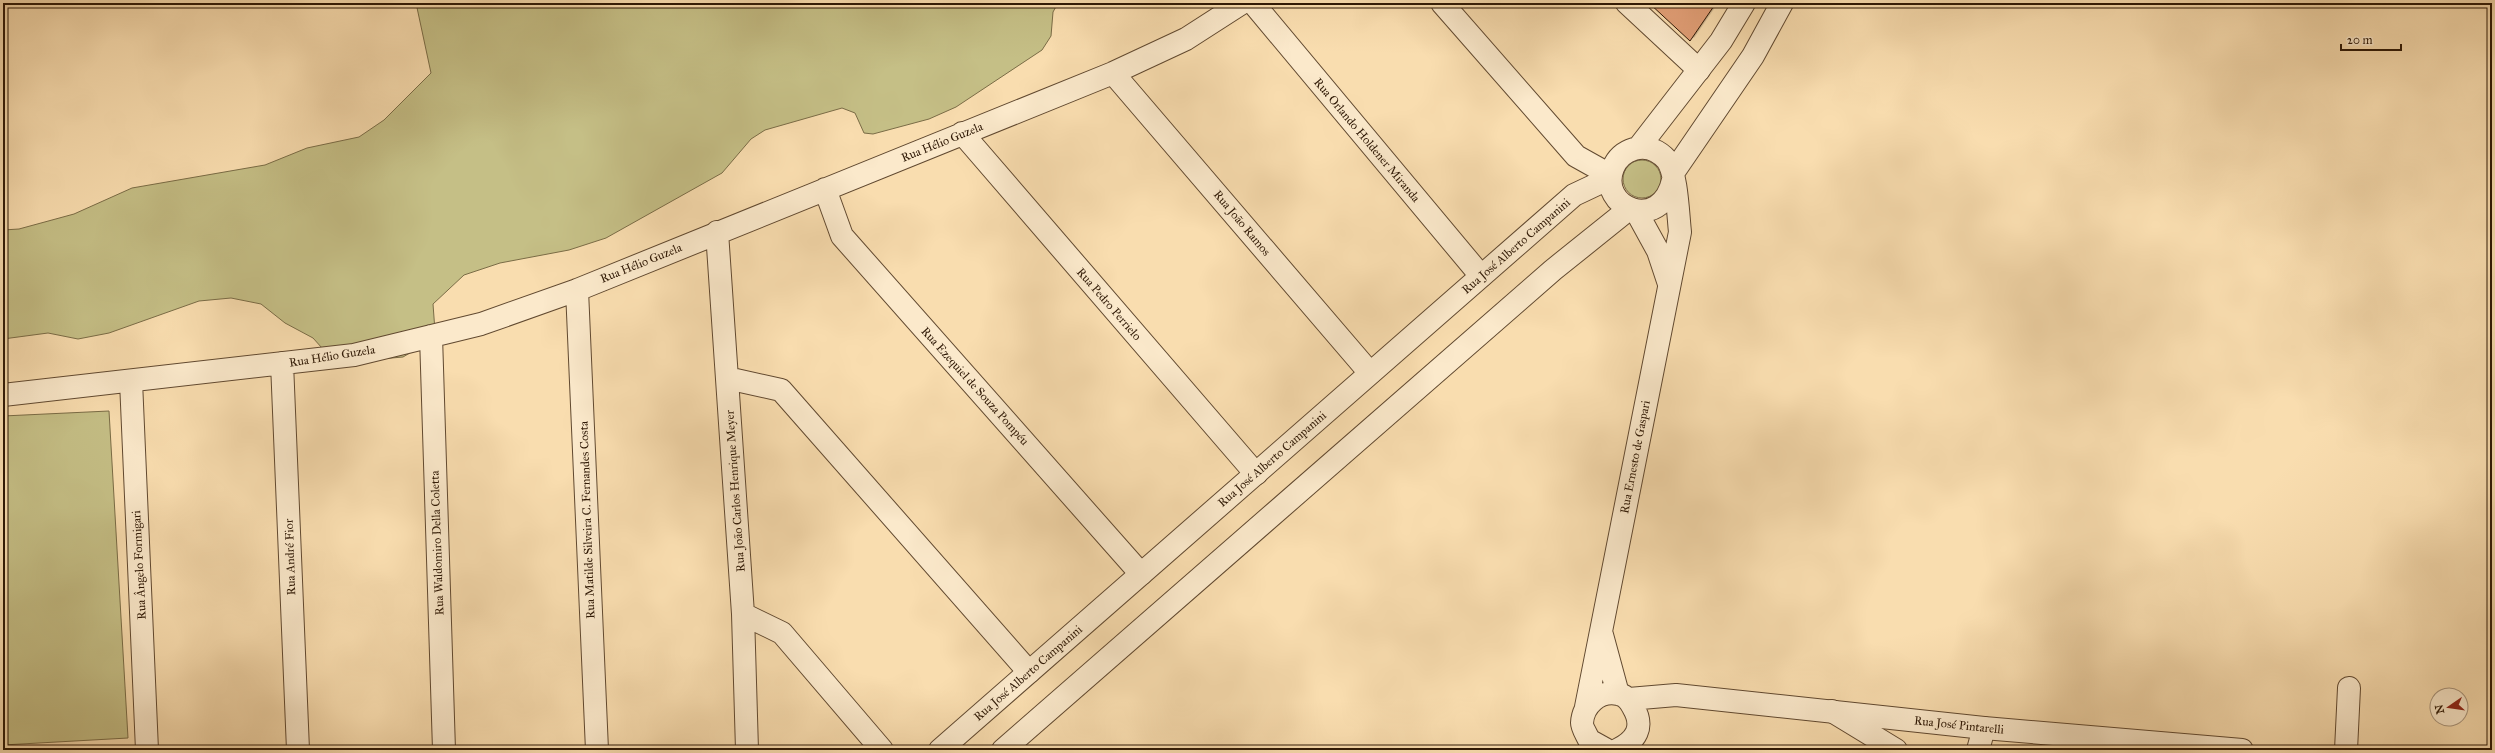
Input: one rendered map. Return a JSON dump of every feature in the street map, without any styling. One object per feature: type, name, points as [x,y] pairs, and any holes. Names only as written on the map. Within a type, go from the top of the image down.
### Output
[{"type":"street","name":"Rua Hélio Guzela","points":[[3,395],[354,355],[481,324],[577,290],[717,232],[1113,73],[1186,39],[1242,3]]},
{"type":"street","name":"Rua Orlando Holdener Miranda","points":[[1253,3],[1481,276]]},
{"type":"street","points":[[1442,3],[1576,156],[1610,177]]},
{"type":"street","points":[[1627,3],[1699,70]]},
{"type":"street","points":[[1638,147],[1721,41],[1744,3]]},
{"type":"street","points":[[1003,750],[1553,270],[1633,210],[1650,210],[1662,204],[1670,193],[1673,176],[1753,56],[1782,3]]},
{"type":"street","name":"Rua João Ramos","points":[[1113,73],[1370,373]]},
{"type":"street","name":"Rua Pedro Perrielo","points":[[962,133],[1256,474]]},
{"type":"street","points":[[1633,210],[1616,196],[1610,177],[1615,162],[1625,152],[1638,147],[1650,148],[1661,154],[1669,162],[1673,176]]},
{"type":"street","name":"Rua Ernesto de Gaspari","points":[[1578,750],[1680,232],[1673,176]]},
{"type":"street","name":"Rua José Alberto Campanini","points":[[940,750],[1574,195],[1610,177]]},
{"type":"street","name":"Rua Ezequiel de Souza Pompéu","points":[[825,189],[842,236],[1141,574]]},
{"type":"street","name":"Rua Ernesto de Gaspari","points":[[1633,210],[1658,251],[1669,285]]},
{"type":"street","name":"Rua João Carlos Henrique Meyer","points":[[717,232],[743,614],[747,750]]},
{"type":"street","name":"Rua Matilde Silveira C. Fernandes Costa","points":[[577,290],[596,750]]},
{"type":"street","name":"Rua Waldomiro Della Coletta","points":[[431,336],[444,750]]},
{"type":"street","name":"Rua André Fior","points":[[282,363],[298,750]]},
{"type":"street","points":[[727,378],[782,390],[1029,672]]},
{"type":"street","name":"Rua Ângelo Formigari","points":[[131,381],[147,750]]},
{"type":"street","points":[[743,614],[782,633],[882,750]]},
{"type":"street","name":"Rua Ernesto de Gaspari","points":[[1601,629],[1629,703]]},
{"type":"street","points":[[2346,750],[2349,688]]},
{"type":"street","name":"Rua José Pintarelli","points":[[1584,715],[1600,695],[1629,703],[1676,696],[2167,747],[2242,750]]},
{"type":"street","points":[[1626,748],[1638,732],[1629,703]]},
{"type":"street","points":[[1832,711],[1896,750]]},
{"type":"street","points":[[1584,715],[1589,740],[1603,750],[1607,750]]},
{"type":"street","points":[[1978,750],[1984,728]]},
{"type":"shaded area","points":[[416,3],[1058,3],[1053,12],[1051,36],[1042,50],[956,107],[929,119],[873,134],[864,133],[855,113],[842,108],[765,130],[751,139],[722,173],[606,238],[569,250],[500,263],[464,275],[433,304],[435,331],[432,340],[403,357],[357,361],[322,348],[313,338],[285,323],[261,304],[231,298],[199,301],[109,333],[78,339],[48,333],[3,339],[3,230],[19,229],[74,214],[132,188],[265,165],[307,148],[359,137],[384,120],[431,73]]},
{"type":"shaded area","points":[[1642,160],[1652,163],[1658,169],[1661,179],[1658,189],[1652,195],[1642,198],[1632,195],[1626,189],[1623,179],[1626,169],[1632,163]]},
{"type":"shaded area","points":[[109,411],[128,738],[3,745],[3,416]]},
{"type":"building","points":[[1649,3],[1716,3],[1690,41]]}]
